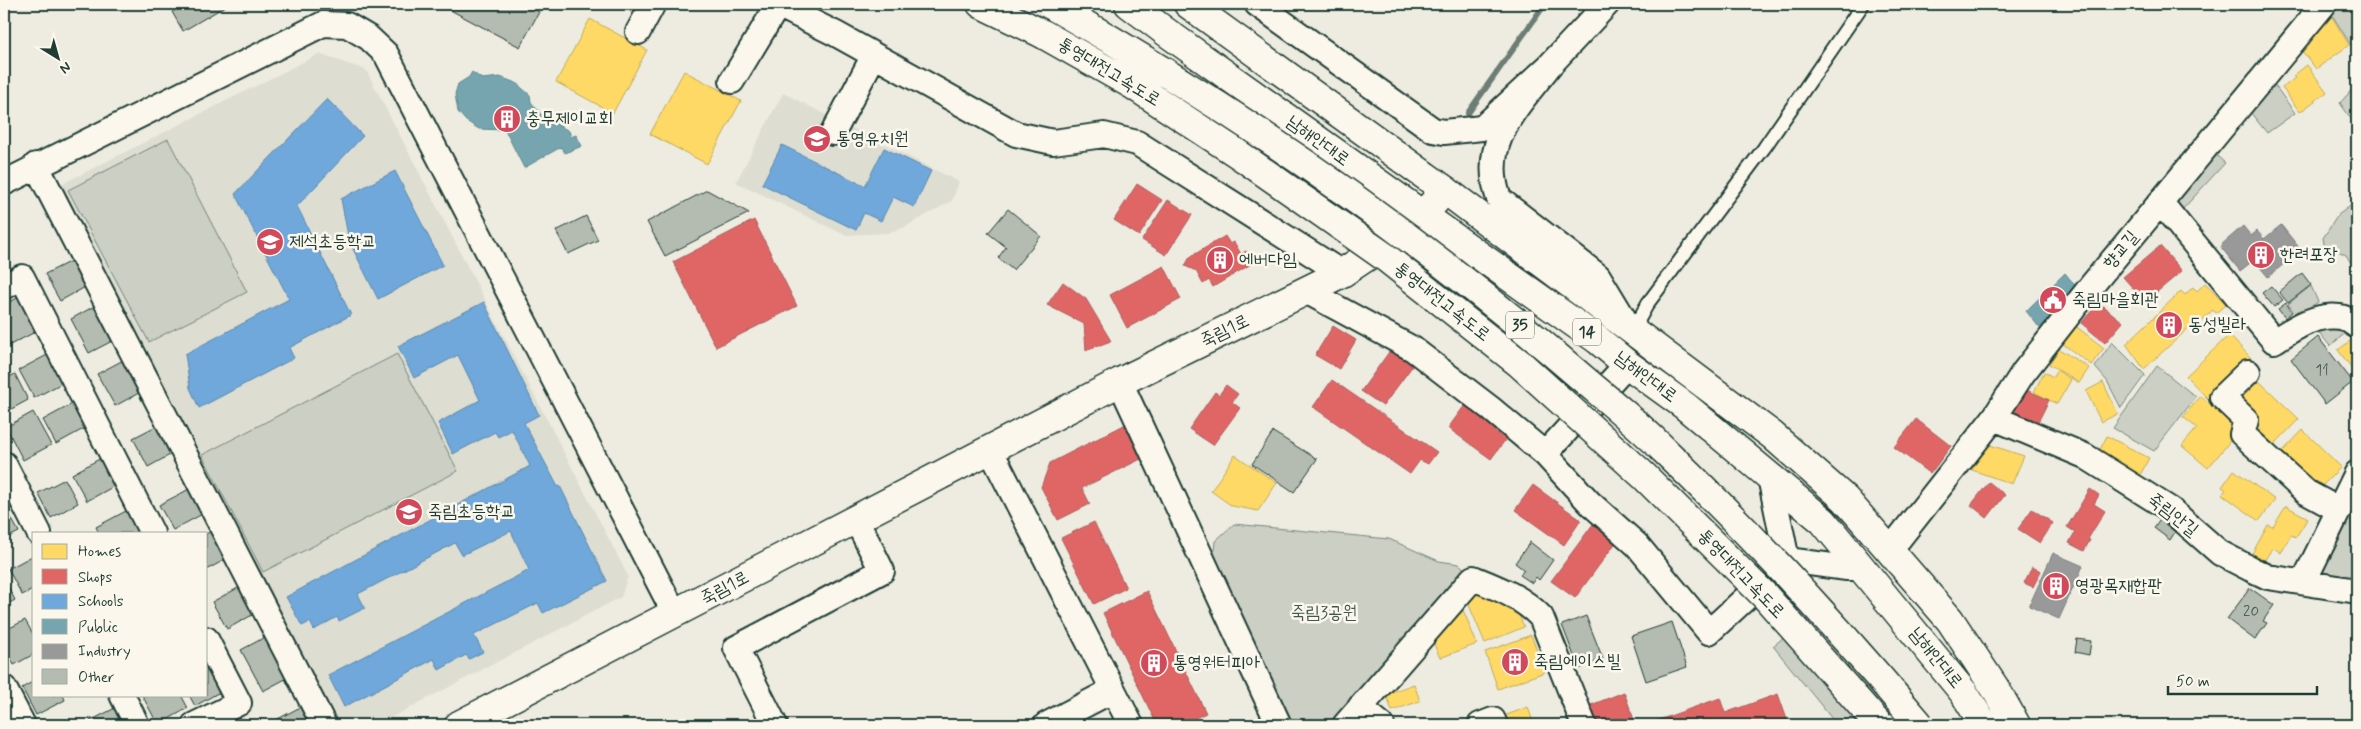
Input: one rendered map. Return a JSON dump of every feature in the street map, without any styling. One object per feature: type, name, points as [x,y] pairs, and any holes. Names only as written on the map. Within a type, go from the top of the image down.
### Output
[{"type":"main road","name":"통영대전고속도로","points":[[981,4],[1043,34],[1133,85],[1238,154],[1385,257],[1518,362],[1644,476],[1765,596],[1879,725]]},
{"type":"main road","name":"남해안대로","points":[[1129,4],[1422,216],[1598,340],[1627,364],[1685,406],[1823,521],[1964,693],[1984,725]]},
{"type":"main road","name":"남해안대로","points":[[1188,4],[1445,190],[1632,332],[1772,435],[1845,499],[1950,620],[1995,688],[2016,725]]},
{"type":"main road","name":"통영대전고속도로","points":[[1051,5],[1146,59],[1334,183],[1439,260],[1526,330],[1662,448],[1782,568],[1920,725]]},
{"type":"main road","name":"죽림1로","points":[[459,725],[1120,382],[1342,273],[1392,240],[1422,216],[1445,190]]},
{"type":"street","points":[[638,32],[652,4]]},
{"type":"street","points":[[732,82],[777,4],[874,55],[1016,134],[1053,142],[1104,135],[1137,143],[1342,273]]},
{"type":"street","points":[[1257,4],[1433,130],[1444,132],[1482,128],[1549,66],[1607,4]]},
{"type":"street","name":"향교길","points":[[1890,550],[1994,418],[2023,373],[2324,4]]},
{"type":"street","points":[[4,183],[36,165],[323,24],[347,25],[370,38],[386,54],[674,614]]},
{"type":"street","points":[[833,133],[874,55]]},
{"type":"street","points":[[1549,66],[1507,121],[1497,138],[1493,167],[1495,187],[1499,199],[1598,276],[1632,332]]},
{"type":"street","points":[[36,165],[324,725]]},
{"type":"street","points":[[2161,203],[2274,341],[2304,322],[2327,317],[2341,316],[2357,326]]},
{"type":"street","points":[[4,287],[22,277],[151,532]]},
{"type":"street","points":[[1306,291],[1413,349],[1490,408],[1545,454],[1590,503],[1637,545],[1708,632],[1787,560],[1847,568],[1862,568]]},
{"type":"street","points":[[1545,454],[1627,364]]},
{"type":"street","points":[[2248,372],[2222,397],[2246,420],[2242,434],[2306,492],[2339,510]]},
{"type":"street","points":[[1120,382],[1280,725]]},
{"type":"street","name":"죽림안길","points":[[1994,418],[2085,456],[2171,510],[2220,553],[2268,577],[2304,581],[2357,591]]},
{"type":"street","points":[[990,449],[1131,725]]},
{"type":"street","points":[[4,464],[38,532]]},
{"type":"street","points":[[2304,581],[2357,473]]},
{"type":"street","points":[[1770,477],[1787,560]]},
{"type":"street","points":[[776,725],[736,648],[882,572],[856,519]]},
{"type":"street","points":[[1382,725],[1353,716],[1473,578],[1502,590],[1530,606],[1541,617],[1584,725]]},
{"type":"street","points":[[194,725],[239,703],[208,643]]},
{"type":"street","points":[[4,688],[23,725]]},
{"type":"street","points":[[1046,725],[1113,690]]},
{"type":"street","points":[[122,696],[137,725]]},
{"type":"street","points":[[1480,725],[1493,720],[1495,725]]},
{"type":"lane","points":[[1632,332],[1648,303],[1764,148],[1863,4]]},
{"type":"shaded area","points":[[319,54],[366,70],[628,576],[621,597],[377,725],[330,725],[56,187]]},
{"type":"shaded area","name":"통영유치원","points":[[783,93],[959,182],[952,201],[903,228],[887,233],[845,235],[736,182]]},
{"type":"green space","points":[[2334,4],[2357,4],[2357,55],[2329,10]]},
{"type":"green space","points":[[2270,79],[2295,113],[2267,133],[2246,107]]},
{"type":"green space","points":[[2357,84],[2357,127],[2340,103]]},
{"type":"green space","points":[[168,139],[247,292],[149,342],[68,190]]},
{"type":"green space","points":[[2210,150],[2225,163],[2182,210],[2174,199]]},
{"type":"green space","points":[[2357,201],[2357,273],[2346,255],[2324,244],[2323,238],[2338,215]]},
{"type":"green space","points":[[2311,286],[2318,302],[2297,316],[2288,304]]},
{"type":"green space","points":[[2324,320],[2348,331],[2330,346],[2313,325]]},
{"type":"green space","points":[[2112,342],[2145,375],[2121,408],[2107,381],[2095,367]]},
{"type":"green space","points":[[397,354],[458,471],[263,572],[202,455]]},
{"type":"green space","points":[[2157,366],[2196,397],[2154,451],[2113,428]]},
{"type":"green space","points":[[2357,478],[2357,584],[2323,579],[2311,568]]},
{"type":"green space","name":"죽림3공원","points":[[1234,524],[1389,539],[1439,561],[1459,564],[1466,570],[1335,725],[1290,725],[1213,562],[1215,541]]},
{"type":"green space","points":[[1829,601],[1903,694],[1864,725],[1837,725],[1773,646]]},
{"type":"building: Homes","points":[[2329,12],[2349,45],[2316,69],[2302,51],[2310,45],[2303,34]]},
{"type":"building: Homes","points":[[590,19],[647,50],[613,113],[556,82]]},
{"type":"building: Homes","points":[[2307,65],[2327,92],[2300,112],[2282,88]]},
{"type":"building: Homes","points":[[684,71],[741,101],[707,164],[650,134]]},
{"type":"building: Homes","name":"동성빌라","points":[[2205,283],[2226,304],[2216,313],[2213,310],[2196,326],[2193,324],[2144,369],[2126,344],[2181,291],[2185,295],[2193,287],[2197,291]]},
{"type":"building: Homes","points":[[2069,321],[2104,348],[2091,365],[2055,338]]},
{"type":"building: Homes","points":[[2229,335],[2251,358],[2208,399],[2186,376]]},
{"type":"building: Homes","points":[[2357,336],[2357,375],[2338,350]]},
{"type":"building: Homes","points":[[2059,349],[2089,368],[2079,383],[2049,364]]},
{"type":"building: Homes","points":[[2057,370],[2071,380],[2057,404],[2034,392],[2044,372],[2053,377]]},
{"type":"building: Homes","points":[[2259,381],[2299,419],[2274,445],[2253,424],[2259,418],[2240,400]]},
{"type":"building: Homes","points":[[2103,382],[2118,414],[2101,422],[2086,391]]},
{"type":"building: Homes","points":[[2201,396],[2240,429],[2208,468],[2182,446],[2197,428],[2183,417]]},
{"type":"building: Homes","points":[[2303,430],[2341,467],[2317,491],[2279,455]]},
{"type":"building: Homes","points":[[2107,436],[2149,458],[2137,481],[2095,459]]},
{"type":"building: Homes","points":[[1990,445],[2024,456],[2012,484],[1972,470],[1983,448]]},
{"type":"building: Homes","points":[[1235,455],[1277,483],[1258,511],[1232,506],[1211,491]]},
{"type":"building: Homes","points":[[2234,470],[2275,500],[2259,521],[2222,494],[2226,490],[2222,487]]},
{"type":"building: Homes","points":[[2286,506],[2308,518],[2296,537],[2291,535],[2281,553],[2273,547],[2261,566],[2249,559],[2268,525],[2273,527]]},
{"type":"building: Homes","points":[[1481,592],[1483,598],[1494,594],[1510,594],[1524,627],[1485,643],[1466,598]]},
{"type":"building: Homes","points":[[1454,607],[1464,612],[1477,644],[1440,658],[1430,635]]},
{"type":"building: Homes","name":"죽림에이스빌","points":[[1531,635],[1545,672],[1498,689],[1485,652]]},
{"type":"building: Homes","points":[[1414,684],[1420,701],[1392,711],[1386,694]]},
{"type":"building: Homes","points":[[1528,707],[1534,725],[1499,725],[1504,716]]},
{"type":"building: Shops","points":[[1137,184],[1162,200],[1139,236],[1114,220]]},
{"type":"building: Shops","points":[[1168,200],[1192,215],[1166,255],[1142,240]]},
{"type":"building: Shops","points":[[754,220],[797,306],[716,347],[673,262]]},
{"type":"building: Shops","name":"에버다임","points":[[1225,236],[1230,244],[1234,242],[1241,254],[1246,251],[1253,263],[1213,287],[1209,280],[1203,284],[1196,271],[1185,266],[1190,257]]},
{"type":"building: Shops","points":[[2160,246],[2182,271],[2145,302],[2123,277]]},
{"type":"building: Shops","points":[[1164,266],[1181,299],[1127,328],[1110,295]]},
{"type":"building: Shops","points":[[1063,282],[1086,299],[1111,341],[1086,350],[1084,324],[1047,305]]},
{"type":"building: Shops","points":[[2099,303],[2123,322],[2105,343],[2081,323]]},
{"type":"building: Shops","points":[[1333,326],[1356,340],[1339,369],[1315,355]]},
{"type":"building: Shops","points":[[1394,345],[1416,361],[1383,406],[1361,391]]},
{"type":"building: Shops","points":[[1332,380],[1437,452],[1428,464],[1420,460],[1410,474],[1313,407]]},
{"type":"building: Shops","points":[[1226,385],[1238,394],[1232,402],[1240,408],[1213,445],[1189,429],[1215,392],[1219,395]]},
{"type":"building: Shops","points":[[2022,388],[2049,400],[2034,430],[2008,418]]},
{"type":"building: Shops","points":[[1465,405],[1497,429],[1495,432],[1506,439],[1491,459],[1448,428]]},
{"type":"building: Shops","points":[[1916,419],[1951,446],[1930,474],[1894,447]]},
{"type":"building: Shops","points":[[1126,424],[1143,458],[1082,488],[1090,504],[1058,520],[1041,487],[1050,463]]},
{"type":"building: Shops","points":[[1989,482],[2005,495],[1987,518],[1971,505]]},
{"type":"building: Shops","points":[[1533,485],[1581,520],[1564,545],[1515,510]]},
{"type":"building: Shops","points":[[2090,489],[2099,495],[2094,504],[2105,511],[2088,539],[2090,540],[2084,551],[2069,543],[2075,532],[2067,527]]},
{"type":"building: Shops","points":[[2032,509],[2053,523],[2040,543],[2018,529]]},
{"type":"building: Shops","points":[[1094,522],[1126,588],[1094,604],[1061,538]]},
{"type":"building: Shops","points":[[1593,524],[1617,541],[1575,598],[1551,581]]},
{"type":"building: Shops","points":[[2032,567],[2041,571],[2033,587],[2024,583]]},
{"type":"building: Shops","name":"통영워터피아","points":[[1147,591],[1206,713],[1180,725],[1157,725],[1103,613]]},
{"type":"building: Shops","points":[[1624,692],[1636,725],[1598,725],[1591,705]]},
{"type":"building: Shops","points":[[1778,694],[1789,725],[1645,725],[1720,698],[1725,713]]},
{"type":"building: Schools","name":"제석초등학교","points":[[327,99],[363,136],[297,206],[351,315],[289,348],[294,358],[199,408],[190,388],[185,354],[289,299],[235,194]]},
{"type":"building: Schools","points":[[782,145],[865,186],[884,148],[931,171],[914,207],[893,197],[881,221],[864,213],[856,230],[762,184]]},
{"type":"building: Schools","points":[[395,171],[443,265],[378,299],[349,241],[341,199]]},
{"type":"building: Schools","points":[[484,302],[539,415],[524,423],[558,487],[560,486],[607,581],[543,613],[538,603],[474,635],[483,652],[469,659],[466,655],[439,670],[434,659],[344,707],[328,675],[529,570],[511,531],[462,555],[455,543],[358,594],[365,608],[339,621],[337,617],[314,630],[310,622],[302,626],[286,597],[530,466],[512,430],[498,437],[495,432],[453,454],[438,423],[480,400],[458,355],[414,378],[398,346]]},
{"type":"building: Public","name":"충무제이교회","points":[[472,72],[482,79],[500,77],[516,83],[530,95],[531,102],[543,117],[548,115],[551,121],[569,131],[571,137],[576,135],[582,146],[565,153],[561,147],[524,168],[505,130],[479,129],[466,121],[458,112],[455,94],[458,84],[469,77]]},
{"type":"building: Public","name":"죽림마을회관","points":[[2065,273],[2078,289],[2043,332],[2026,311]]},
{"type":"building: Industry","name":"한려포장","points":[[2281,225],[2301,250],[2268,277],[2254,260],[2240,271],[2220,246],[2243,226],[2251,236],[2257,231],[2264,239]]},
{"type":"building: Industry","name":"영광목재합판","points":[[2053,553],[2083,566],[2059,619],[2029,606]]},
{"type":"building: Other","points":[[186,4],[229,4],[183,31],[172,12]]},
{"type":"building: Other","points":[[439,4],[523,4],[539,12],[520,47]]},
{"type":"building: Other","points":[[707,190],[749,213],[665,256],[647,222]]},
{"type":"building: Other","points":[[1008,209],[1041,236],[1013,270],[998,258],[1006,247],[988,233]]},
{"type":"building: Other","points":[[586,216],[598,240],[568,254],[556,231]]},
{"type":"building: Other","points":[[75,259],[89,285],[60,301],[45,274]]},
{"type":"building: Other","points":[[2302,273],[2311,285],[2288,303],[2279,292]]},
{"type":"building: Other","points":[[2271,286],[2283,300],[2274,307],[2262,293]]},
{"type":"building: Other","points":[[19,297],[37,331],[8,346],[4,339],[4,305]]},
{"type":"building: Other","points":[[100,303],[118,338],[89,353],[71,319]]},
{"type":"building: Other","points":[[2286,303],[2292,312],[2285,318],[2278,309]]},
{"type":"building: Other","points":[[2318,337],[2353,382],[2325,404],[2291,359]]},
{"type":"building: Other","points":[[49,354],[64,382],[34,398],[19,370]]},
{"type":"building: Other","points":[[131,356],[148,388],[115,406],[97,374]]},
{"type":"building: Other","points":[[15,374],[28,400],[4,413],[4,380]]},
{"type":"building: Other","points":[[74,403],[87,427],[56,444],[43,420]]},
{"type":"building: Other","points":[[33,412],[51,445],[23,460],[6,427]]},
{"type":"building: Other","points":[[162,423],[177,451],[148,467],[133,438]]},
{"type":"building: Other","points":[[1273,432],[1317,459],[1294,492],[1252,464]]},
{"type":"building: Other","points":[[103,457],[118,484],[87,501],[72,474]]},
{"type":"building: Other","points":[[65,479],[78,503],[51,518],[38,493]]},
{"type":"building: Other","points":[[193,487],[206,512],[173,530],[159,505]]},
{"type":"building: Other","points":[[4,505],[19,532],[4,539]]},
{"type":"building: Other","points":[[126,511],[137,532],[98,532],[96,527]]},
{"type":"building: Other","points":[[2160,520],[2175,532],[2170,540],[2154,528]]},
{"type":"building: Other","points":[[217,528],[232,556],[208,569],[208,533]]},
{"type":"building: Other","points":[[1530,542],[1553,560],[1539,580],[1536,577],[1532,583],[1520,575],[1524,570],[1515,563]]},
{"type":"building: Other","points":[[32,556],[32,590],[22,595],[8,569]]},
{"type":"building: Other","points":[[4,579],[15,600],[4,606]]},
{"type":"building: Other","points":[[249,582],[263,609],[227,629],[212,602]]},
{"type":"building: Other","points":[[2250,588],[2274,605],[2263,621],[2267,623],[2255,640],[2227,619]]},
{"type":"building: Other","points":[[1586,616],[1603,659],[1579,669],[1562,625]]},
{"type":"building: Other","points":[[25,620],[32,632],[32,655],[14,665],[4,646],[4,631]]},
{"type":"building: Other","points":[[1672,622],[1687,667],[1646,681],[1631,636]]},
{"type":"building: Other","points":[[269,635],[291,676],[263,691],[241,650]]},
{"type":"building: Other","points":[[2077,639],[2091,641],[2089,655],[2075,652]]},
{"type":"building: Other","points":[[208,662],[225,689],[195,706],[190,696],[208,696]]},
{"type":"building: Other","points":[[32,682],[32,696],[63,696],[65,700],[36,715],[22,688]]},
{"type":"building: Other","points":[[143,696],[182,696],[188,708],[158,725]]},
{"type":"building: Other","points":[[306,704],[317,725],[276,725],[274,721]]},
{"type":"building: Other","points":[[115,708],[124,725],[92,725],[90,721]]},
{"type":"waterway","points":[[1468,113],[1545,4]]},
{"type":"place","name":"충무제이교회","points":[[507,119]]},
{"type":"place","name":"통영유치원","points":[[817,139]]},
{"type":"place","name":"제석초등학교","points":[[270,242]]},
{"type":"place","name":"한려포장","points":[[2261,255]]},
{"type":"place","name":"에버다임","points":[[1220,260]]},
{"type":"place","name":"죽림마을회관","points":[[2053,300]]},
{"type":"place","name":"동성빌라","points":[[2169,325]]},
{"type":"place","name":"죽림초등학교","points":[[409,512]]},
{"type":"place","name":"영광목재합판","points":[[2056,586]]},
{"type":"place","name":"죽림에이스빌","points":[[1515,662]]},
{"type":"place","name":"통영워터피아","points":[[1154,663]]}]
